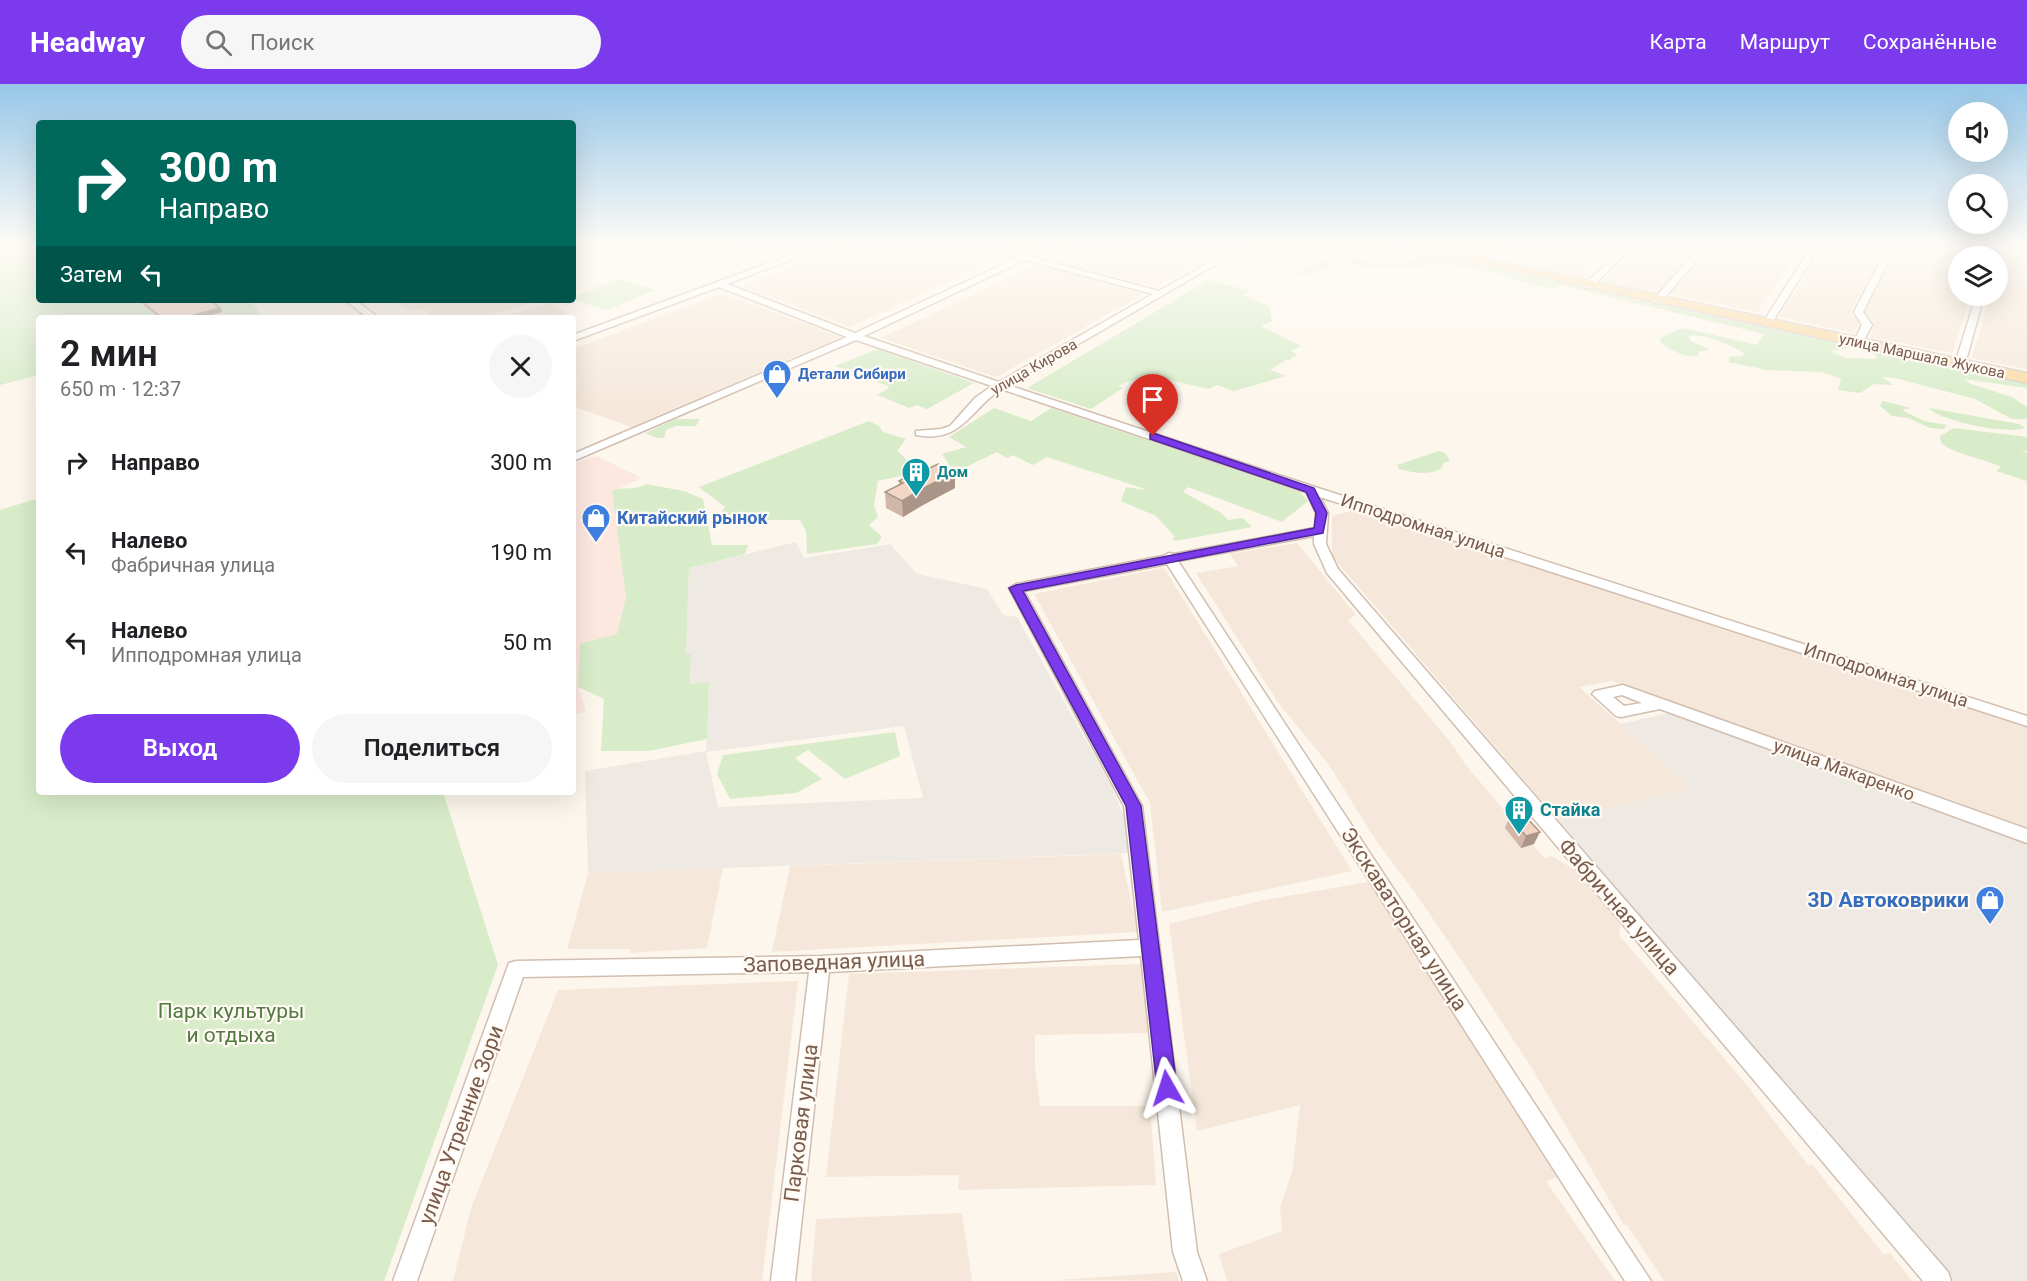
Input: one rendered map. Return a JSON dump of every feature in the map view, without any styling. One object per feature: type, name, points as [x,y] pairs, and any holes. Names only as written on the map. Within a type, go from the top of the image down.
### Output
[{"type":"main road","name":"улица Маршала Жукова","points":[[1652,300],[2027,378]]},
{"type":"street","points":[[576,337],[680,300]]},
{"type":"street","name":"Ипподромная улица","points":[[760,300],[856,336],[1353,504],[2027,721]]},
{"type":"street","points":[[576,457],[934,300]]},
{"type":"street","name":"улица Кирова","points":[[920,433],[941,434],[963,423],[977,401],[1000,385],[1152,300]]},
{"type":"street","points":[[1767,324],[1782,300]]},
{"type":"street","points":[[1858,343],[1867,325],[1858,312],[1864,300]]},
{"type":"street","points":[[353,303],[370,315]]},
{"type":"street","points":[[1960,364],[1977,306]]},
{"type":"street","name":"Фабричная улица","points":[[1311,490],[1320,522],[1324,557],[1332,570],[1940,1281]]},
{"type":"street","points":[[1195,1281],[1185,1252],[1152,947],[1133,806],[1016,588],[1169,558],[1320,522],[1353,504]]},
{"type":"street","name":"Экскаваторная улица","points":[[1169,558],[1639,1281]]},
{"type":"street","name":"улица Макаренко","points":[[1662,704],[2027,836]]},
{"type":"street","name":"Заповедная улица","points":[[516,969],[820,964],[1152,947]]},
{"type":"street","name":"Парковая улица","points":[[783,1281],[820,964]]},
{"type":"street","name":"улица Утренние Зори","points":[[405,1281],[516,969]]},
{"type":"shaded area","points":[[704,300],[741,300],[841,337],[631,427],[576,407],[576,348]]},
{"type":"shaded area","points":[[779,300],[909,300],[850,327]]},
{"type":"shaded area","points":[[962,300],[1134,300],[996,377],[881,338]]},
{"type":"shaded area","points":[[1698,300],[1766,300],[1757,312]]},
{"type":"shaded area","points":[[1790,300],[1857,300],[1851,312],[1859,323],[1854,333],[1779,317]]},
{"type":"shaded area","points":[[1870,300],[1948,300],[1948,306],[1968,306],[1952,353],[1870,337],[1874,326],[1863,314]]},
{"type":"shaded area","points":[[2008,300],[2027,300],[2027,369],[1972,358],[1987,306],[2008,306]]},
{"type":"shaded area","points":[[396,303],[533,303],[491,315],[432,315],[423,309],[411,311]]},
{"type":"shaded area","points":[[550,303],[569,313],[562,315],[508,315]]},
{"type":"shaded area","name":"Китайский рынок","points":[[597,456],[641,478],[612,492],[626,597],[617,635],[578,687],[586,711],[576,714],[576,463]]},
{"type":"shaded area","points":[[1358,509],[2027,726],[2027,828],[1612,681],[1579,687],[1693,788],[1559,821],[1332,556],[1332,516]]},
{"type":"shaded area","points":[[796,542],[804,558],[890,544],[917,574],[987,589],[1003,615],[1017,617],[1112,787],[1131,835],[1134,853],[588,873],[585,771],[706,751],[709,682],[690,684],[691,654],[686,655],[689,568]],"holes":[[[904,726],[923,798],[718,807],[706,752]]]},
{"type":"shaded area","points":[[1297,543],[1356,615],[1348,620],[1452,744],[1465,764],[1544,858],[1552,856],[1575,870],[1621,925],[1619,935],[1741,1078],[1809,1166],[1813,1165],[1884,1255],[1890,1253],[1912,1281],[1664,1281],[1627,1225],[1624,1225],[1533,1070],[1471,975],[1416,894],[1377,842],[1329,765],[1279,704],[1196,573],[1238,566],[1230,554]]},
{"type":"shaded area","points":[[1164,568],[1352,871],[1162,912],[1150,803],[1034,594]]},
{"type":"shaded area","points":[[1669,713],[2027,844],[2027,1281],[1954,1281],[1559,821],[1692,788],[1620,724]]},
{"type":"shaded area","points":[[1121,854],[1138,932],[772,952],[790,866]]},
{"type":"shaded area","points":[[723,868],[707,948],[630,953],[630,949],[567,949],[588,873]]},
{"type":"shaded area","points":[[1368,882],[1559,1176],[1546,1181],[1615,1281],[1227,1281],[1219,1254],[1282,1231],[1280,1207],[1292,1172],[1300,1105],[1197,1131],[1169,924],[1264,900]]},
{"type":"shaded area","points":[[1142,964],[1149,1033],[1035,1035],[1035,1067],[1040,1106],[1150,1106],[1156,1185],[958,1190],[959,1175],[826,1177],[849,974]]},
{"type":"shaded area","points":[[798,981],[762,1281],[453,1281],[471,1208],[558,990]]},
{"type":"shaded area","points":[[962,1213],[972,1281],[811,1281],[816,1219]]},
{"type":"shaded area","points":[[1176,1272],[1179,1281],[1058,1280]]},
{"type":"green space","points":[[0,300],[36,300],[36,303],[251,303],[258,308],[257,312],[260,314],[36,315],[36,376],[0,385]]},
{"type":"green space","points":[[576,300],[631,300],[607,310],[576,301]]},
{"type":"green space","points":[[1176,300],[1254,300],[1269,306],[1272,321],[1261,326],[1301,346],[1291,351],[1298,355],[1290,359],[1292,360],[1286,360],[1270,370],[1286,376],[1234,391],[1217,385],[1209,389],[1148,375],[1118,386],[1123,388],[1091,409],[1027,388]]},
{"type":"green space","points":[[1622,300],[1638,300],[1854,347],[1830,351],[1846,358],[1875,359],[1877,356],[1868,351],[2027,382],[2027,388],[1964,379],[1971,384],[2012,397],[2027,407],[2027,416],[2026,419],[2012,419],[1975,399],[1895,378],[1881,377],[1894,385],[1874,384],[1860,393],[1838,390],[1841,379],[1822,372],[1767,370],[1729,362],[1730,357],[1743,356],[1744,353],[1707,338],[1688,337],[1692,342],[1710,349],[1694,356],[1674,351],[1661,343],[1660,338],[1683,328],[1757,345],[1764,334]]},
{"type":"green space","points":[[878,349],[974,383],[927,409],[917,405],[909,408],[877,395],[889,388],[888,386],[835,366]]},
{"type":"green space","points":[[1883,401],[1911,408],[1902,410],[1924,421],[1947,425],[1944,429],[1930,428],[1908,418],[1892,416],[1880,406]]},
{"type":"green space","points":[[994,408],[1031,421],[1051,408],[1300,492],[1308,501],[1282,522],[1188,487],[1183,492],[1220,512],[1228,520],[1243,518],[1252,527],[1175,541],[1172,538],[1175,537],[1156,516],[1121,501],[1126,487],[1145,490],[1142,488],[1047,457],[1033,465],[1013,455],[1007,458],[997,452],[966,467],[945,466],[948,463],[942,454],[966,447],[949,437]]},
{"type":"green space","points":[[1929,408],[2019,424],[2025,428],[2005,430],[1975,426],[1946,418]]},
{"type":"green space","points":[[676,419],[700,419],[696,426],[676,426],[666,430],[664,438],[645,433]]},
{"type":"green space","points":[[869,421],[879,426],[883,432],[906,439],[897,451],[909,466],[909,474],[878,481],[874,505],[878,517],[869,525],[882,537],[877,544],[807,554],[806,531],[800,520],[729,520],[720,514],[725,507],[699,487]]},
{"type":"green space","points":[[1954,428],[2027,437],[2027,451],[2021,450],[2027,453],[2027,481],[1996,471],[2001,467],[1948,448],[1941,443],[1940,436]]},
{"type":"green space","points":[[1439,451],[1445,453],[1450,461],[1443,463],[1442,468],[1437,471],[1416,473],[1399,469],[1397,465]]},
{"type":"green space","points":[[646,484],[684,491],[703,499],[712,545],[748,545],[745,554],[689,568],[686,654],[691,654],[690,684],[709,682],[707,739],[649,751],[601,751],[604,699],[578,687],[580,644],[617,634],[626,597],[612,491]]},
{"type":"green space","name":"Парк культуры и отдыха","points":[[36,499],[36,795],[444,795],[498,965],[384,1281],[0,1281],[0,510]]},
{"type":"green space","points":[[895,732],[900,756],[845,779],[808,750],[795,758],[822,779],[796,793],[730,799],[717,774],[723,755]]},
{"type":"building","points":[[144,303],[214,303],[220,308],[194,315],[158,315]]},
{"type":"building","points":[[938,464],[955,472],[902,501],[885,492],[903,483],[899,481],[925,467],[928,469]]},
{"type":"building","points":[[1523,814],[1540,832],[1526,836],[1510,816]]},
{"type":"place","name":"Детали Сибири","points":[[777,400]]},
{"type":"place","name":"Дом","points":[[916,498]]},
{"type":"place","name":"Китайский рынок","points":[[596,544]]},
{"type":"place","name":"Стайка","points":[[1519,836]]},
{"type":"place","name":"3D Автоковрики","points":[[1990,926]]},
{"type":"route","points":[[1153,436],[1311,490],[1322,513],[1319,531],[1016,588],[1133,806],[1152,947],[1167,1088]]}]
